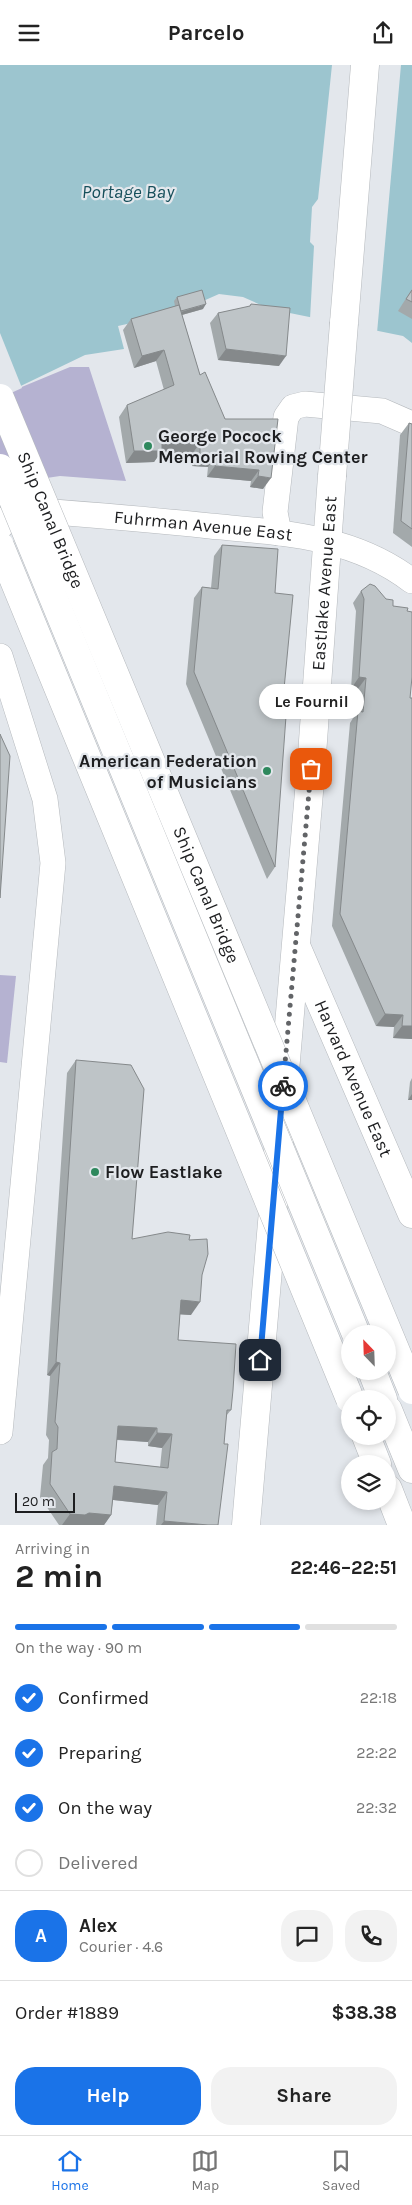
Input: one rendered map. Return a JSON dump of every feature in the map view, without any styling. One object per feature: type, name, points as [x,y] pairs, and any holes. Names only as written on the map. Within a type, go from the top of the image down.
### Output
[{"type":"main road","name":"Eastlake Avenue East","points":[[246,1525],[311,760],[364,77]]},
{"type":"main road","name":"Ship Canal Bridge","points":[[0,398],[412,1390]]},
{"type":"main road","name":"Ship Canal Bridge","points":[[0,468],[352,1325]]},
{"type":"main road","points":[[0,547],[346,1390]]},
{"type":"main road","name":"Harvard Avenue East","points":[[295,945],[412,1214]]},
{"type":"main road","points":[[396,1430],[412,1469]]},
{"type":"main road","points":[[396,1510],[402,1525]]},
{"type":"street","points":[[280,533],[275,513],[286,417],[293,407],[305,403],[382,411],[412,424]]},
{"type":"street","name":"Fuhrman Avenue East","points":[[8,518],[129,517],[280,533],[327,540],[367,553],[386,563],[412,581]]},
{"type":"street","points":[[0,656],[45,799],[53,863],[0,1431]]},
{"type":"shaded area","points":[[70,367],[89,367],[126,481],[60,476],[13,483],[0,493],[0,396]]},
{"type":"shaded area","points":[[0,975],[16,976],[7,1063],[0,1062]]},
{"type":"water","name":"Portage Bay","points":[[0,65],[412,65],[412,343],[403,336],[270,309],[243,297],[219,294],[176,313],[118,326],[124,349],[85,355],[0,396]]},
{"type":"pier","points":[[332,65],[401,65],[377,333],[310,319],[314,246],[310,242],[312,207],[318,199]]},
{"type":"pier","points":[[0,333],[22,388],[0,398]]},
{"type":"building","points":[[202,290],[206,304],[181,311],[177,297]]},
{"type":"building","points":[[412,290],[412,302],[406,299]]},
{"type":"building","points":[[251,304],[290,308],[286,356],[226,349],[218,313],[250,306]]},
{"type":"building","points":[[179,305],[200,375],[205,372],[225,419],[278,419],[271,478],[258,476],[259,470],[215,466],[216,456],[200,454],[200,443],[162,440],[162,451],[134,451],[127,405],[174,385],[164,350],[142,356],[131,319]]},
{"type":"building","points":[[409,423],[412,424],[412,529],[401,521]]},
{"type":"building","points":[[222,545],[278,549],[275,593],[293,595],[284,689],[288,689],[275,867],[194,672],[202,587],[218,589]]},
{"type":"building","points":[[370,584],[375,586],[386,599],[393,600],[393,606],[408,608],[407,611],[412,612],[412,677],[410,698],[412,698],[412,1026],[402,1026],[403,1015],[385,1014],[340,914],[358,711],[363,712],[366,678],[359,677],[364,599],[361,591]]},
{"type":"building","points":[[0,734],[10,756],[0,898]]},
{"type":"building","points":[[76,1060],[131,1065],[144,1089],[132,1239],[168,1232],[190,1235],[189,1240],[207,1239],[208,1254],[202,1275],[200,1302],[181,1300],[178,1340],[236,1344],[231,1410],[227,1410],[224,1444],[228,1444],[218,1525],[164,1521],[167,1492],[114,1486],[111,1515],[70,1514],[50,1484],[52,1452],[57,1449],[58,1427],[55,1422],[60,1363],[56,1362]],"holes":[[[118,1426],[157,1428],[157,1433],[172,1434],[168,1468],[115,1462]]]},
{"type":"way so far","points":[[283,1086],[311,769]]},
{"type":"place","name":"George Pocock Memorial Rowing Center","points":[[148,446]]},
{"type":"place","name":"Le Fournil","points":[[311,769]]},
{"type":"place","name":"American Federation of Musicians","points":[[267,771]]},
{"type":"place","name":"Flow Eastlake","points":[[95,1172]]},
{"type":"route","points":[[260,1360],[283,1086]]}]
